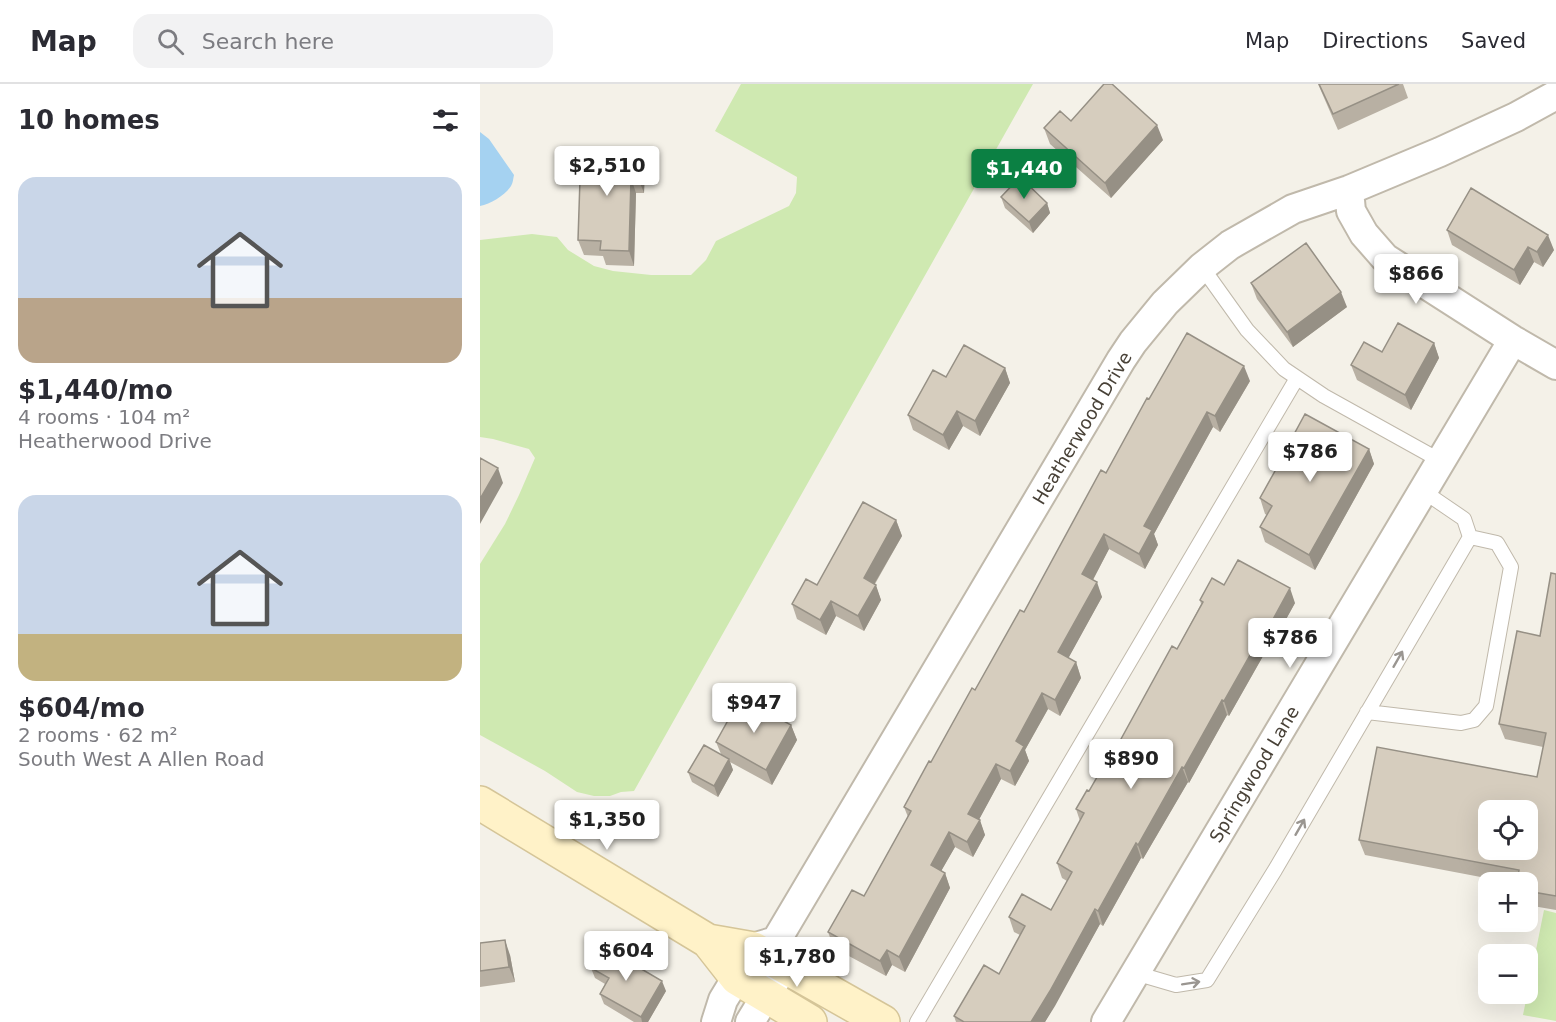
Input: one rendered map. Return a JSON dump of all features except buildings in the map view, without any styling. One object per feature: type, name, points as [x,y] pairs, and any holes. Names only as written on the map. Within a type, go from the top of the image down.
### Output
[{"type":"street","name":"Heatherwood Drive","points":[[758,1009],[772,952],[1121,360],[1165,303],[1202,267],[1230,245],[1293,209],[1349,190],[1440,152],[1556,95]]},
{"type":"street","points":[[1349,190],[1351,211],[1355,219],[1364,234],[1385,258],[1556,365]]},
{"type":"street","name":"Springwood Lane","points":[[1106,1022],[1513,340]]},
{"type":"street","points":[[480,803],[708,941],[758,1009],[810,1022]]},
{"type":"street","points":[[708,941],[772,952],[882,1022]]},
{"type":"street","name":"Heatherwood Drive","points":[[716,1022],[723,1000],[737,978],[772,952]]},
{"type":"lane","points":[[1202,267],[1247,330],[1284,369],[1324,396],[1441,462]]},
{"type":"lane","points":[[917,1022],[1297,378]]},
{"type":"lane","points":[[1135,973],[1176,985],[1207,980],[1275,870],[1470,537],[1464,519],[1423,491]]},
{"type":"lane","points":[[1367,712],[1461,723],[1474,720],[1486,706],[1511,567],[1497,543],[1470,537]]},
{"type":"green space","points":[[741,84],[1033,84],[634,791],[610,796],[594,796],[577,792],[545,771],[480,735],[480,564],[505,524],[535,458],[529,449],[480,437],[480,240],[532,234],[557,237],[568,250],[594,266],[613,271],[651,275],[691,275],[706,260],[716,241],[789,206],[796,193],[797,177],[715,131]]},
{"type":"green space","points":[[1544,910],[1556,913],[1556,1021],[1523,1015],[1525,1004],[1538,1004],[1537,944]]},
{"type":"water","points":[[480,132],[489,139],[514,175],[512,185],[505,193],[480,206]]}]
